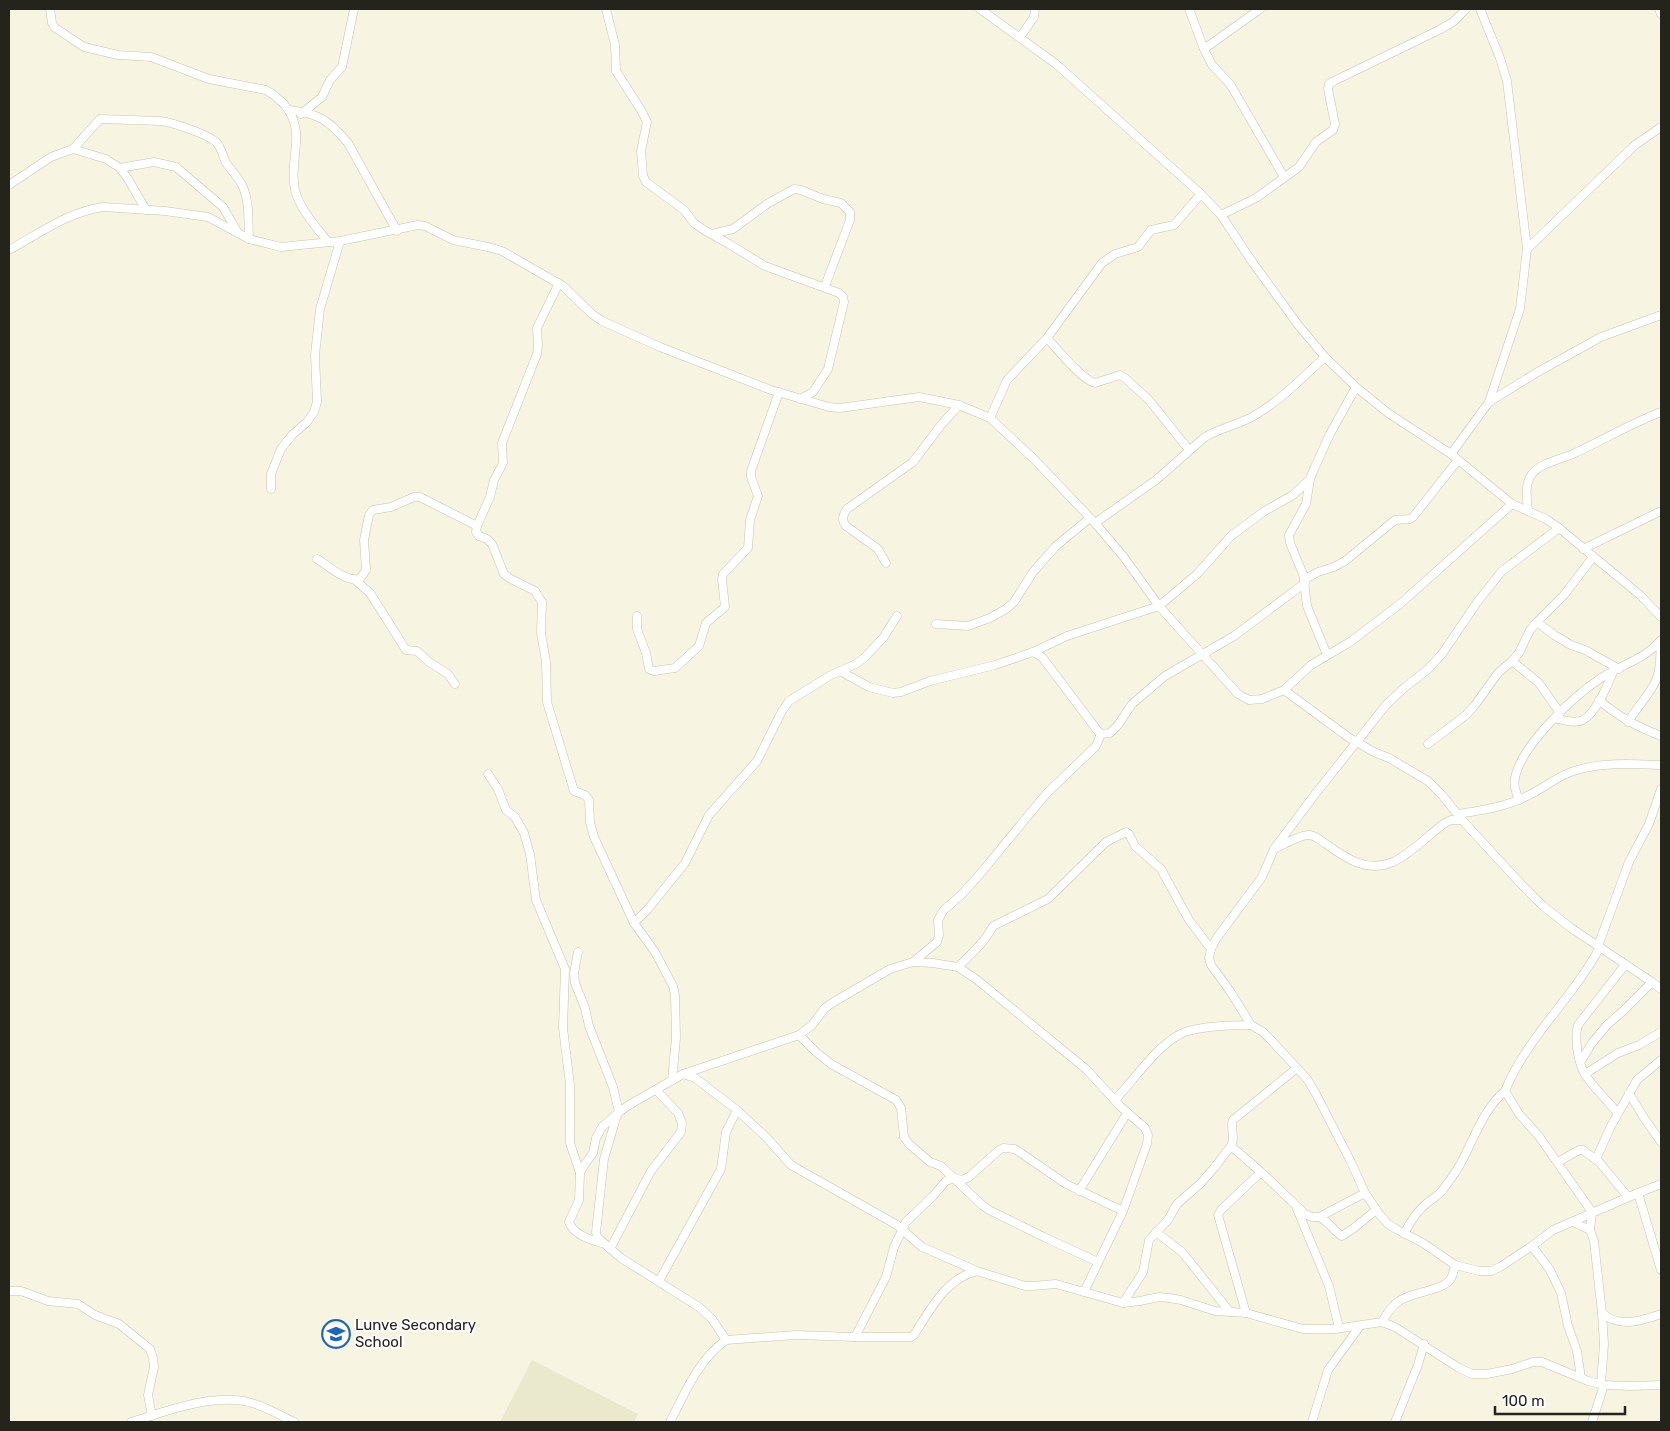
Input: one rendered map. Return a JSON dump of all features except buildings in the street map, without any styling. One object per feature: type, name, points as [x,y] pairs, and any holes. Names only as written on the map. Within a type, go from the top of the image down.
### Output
[{"type":"street","points":[[50,9],[54,27],[84,47],[118,55],[151,57],[210,80],[266,90],[273,93],[289,110],[294,121],[296,134],[293,180],[296,192],[303,209],[328,242]]},
{"type":"street","points":[[294,121],[302,112],[322,97],[330,80],[342,67],[354,9]]},
{"type":"street","points":[[606,9],[615,45],[616,71],[647,122],[641,151],[644,179],[684,210],[699,227],[765,266],[825,286],[839,292],[844,299],[828,369],[813,392],[800,399]]},
{"type":"street","points":[[980,9],[1056,64],[1201,194],[1221,215],[1253,264],[1296,322],[1325,357],[1356,387],[1388,413],[1451,454],[1512,504],[1546,519],[1558,528],[1640,595],[1661,617]]},
{"type":"street","points":[[1020,37],[1032,21],[1035,9]]},
{"type":"street","points":[[1189,9],[1212,65],[1230,84],[1284,177]]},
{"type":"street","points":[[1204,49],[1258,9]]},
{"type":"street","points":[[1221,215],[1256,198],[1299,167],[1316,142],[1333,130],[1335,126],[1328,89],[1329,84],[1439,30],[1452,22],[1466,9]]},
{"type":"street","points":[[1451,454],[1489,402],[1519,316],[1527,249],[1507,81],[1500,58],[1480,9]]},
{"type":"street","points":[[1660,9],[1661,14]]},
{"type":"street","points":[[289,110],[314,114],[322,118],[340,134],[348,143],[397,231]]},
{"type":"street","points":[[9,185],[51,157],[73,149],[100,119],[170,123],[208,137],[218,143],[227,164],[241,183],[245,192],[250,239]]},
{"type":"street","points":[[1527,249],[1635,145],[1661,127]]},
{"type":"street","points":[[73,149],[106,159],[120,168],[128,178],[146,210]]},
{"type":"street","points":[[120,168],[154,162],[176,167],[223,207],[239,234]]},
{"type":"street","points":[[712,234],[733,229],[766,204],[790,190],[801,190],[823,199],[841,203],[850,212],[850,220],[825,286]]},
{"type":"street","points":[[990,418],[1007,380],[1047,338],[1102,263],[1115,254],[1138,247],[1151,230],[1174,225],[1201,194]]},
{"type":"street","points":[[9,250],[60,220],[103,206],[208,217],[250,239],[281,247],[340,241],[422,226],[453,240],[495,249],[559,283],[602,321],[660,347],[779,392],[829,407],[840,408],[919,397],[959,405],[990,418],[1033,458],[1092,520],[1123,556],[1158,606],[1238,694],[1249,700],[1262,699],[1284,690],[1304,670],[1350,642],[1400,604],[1512,504]]},
{"type":"street","points":[[271,490],[271,474],[281,449],[307,422],[318,402],[315,355],[320,309],[340,241]]},
{"type":"street","points":[[559,283],[539,324],[537,354],[502,442],[502,463],[494,480],[489,502],[477,526],[477,534],[490,541],[504,574],[535,591],[542,602],[542,636],[546,662],[546,702],[574,791],[585,795],[590,800],[590,822],[594,837],[634,922],[660,960],[675,995],[676,1038],[672,1080]]},
{"type":"street","points":[[1489,402],[1601,337],[1661,315]]},
{"type":"street","points":[[1047,338],[1091,382],[1095,383],[1120,375],[1125,378],[1149,400],[1184,441],[1189,450]]},
{"type":"street","points":[[936,624],[968,626],[990,618],[1006,609],[1014,602],[1033,572],[1056,546],[1092,520],[1156,480],[1189,450],[1213,432],[1250,418],[1264,409],[1325,357]]},
{"type":"street","points":[[1327,655],[1307,606],[1305,581],[1290,543],[1289,535],[1306,504],[1310,479],[1330,434],[1356,387]]},
{"type":"street","points":[[637,616],[637,629],[646,653],[649,669],[654,671],[673,669],[678,666],[699,646],[706,623],[724,609],[723,574],[748,548],[750,520],[758,496],[750,474],[779,392]]},
{"type":"street","points":[[886,563],[878,549],[846,526],[843,519],[844,512],[913,462],[959,405]]},
{"type":"street","points":[[1528,511],[1527,482],[1531,474],[1538,468],[1565,458],[1619,430],[1661,412]]},
{"type":"street","points":[[1101,734],[1107,734],[1114,730],[1132,704],[1165,676],[1234,636],[1318,572],[1345,561],[1395,520],[1413,517],[1458,460]]},
{"type":"street","points":[[840,671],[869,687],[897,693],[930,681],[975,671],[1033,652],[1067,636],[1158,606],[1197,574],[1231,536],[1263,512],[1293,496],[1310,479]]},
{"type":"street","points":[[355,580],[360,579],[366,570],[364,540],[368,518],[374,510],[391,507],[417,497],[477,526]]},
{"type":"street","points":[[1583,548],[1661,511]]},
{"type":"street","points":[[1558,528],[1502,571],[1478,601],[1442,654],[1427,670],[1386,705],[1274,849],[1262,877],[1210,949],[1209,958],[1211,965],[1251,1025],[1263,1032],[1307,1079],[1351,1162],[1365,1193],[1376,1210],[1388,1224],[1423,1243],[1455,1265],[1479,1271],[1491,1271],[1532,1246],[1553,1230],[1661,1184]]},
{"type":"street","points":[[1428,744],[1475,705],[1498,673],[1519,652],[1530,630],[1564,596],[1593,556]]},
{"type":"street","points":[[317,559],[345,577],[355,580],[370,593],[406,650],[417,651],[429,662],[448,674],[455,684]]},
{"type":"street","points":[[634,922],[648,909],[685,863],[710,815],[757,761],[788,701],[864,658],[883,638],[897,616]]},
{"type":"street","points":[[1537,622],[1554,635],[1571,645],[1585,650],[1616,671]]},
{"type":"street","points":[[1519,800],[1514,784],[1516,772],[1530,746],[1558,715],[1602,678],[1642,657],[1660,641]]},
{"type":"street","points":[[1628,722],[1656,683],[1661,660],[1660,641]]},
{"type":"street","points":[[1033,652],[1042,657],[1101,734]]},
{"type":"street","points":[[1512,661],[1539,683],[1558,715],[1576,722],[1588,716],[1616,671]]},
{"type":"street","points":[[1284,690],[1357,742],[1428,781],[1520,884],[1543,906],[1571,928],[1661,989]]},
{"type":"street","points":[[1599,700],[1628,722],[1661,736]]},
{"type":"street","points":[[913,962],[937,942],[939,935],[938,920],[943,911],[980,874],[1046,794],[1096,746],[1101,734]]},
{"type":"street","points":[[1274,849],[1302,836],[1310,835],[1352,862],[1378,866],[1393,862],[1402,857],[1451,820],[1519,800],[1531,795],[1561,775],[1595,766],[1621,764],[1661,765]]},
{"type":"street","points":[[488,774],[500,793],[506,810],[515,816],[524,833],[530,854],[536,900],[565,969],[563,1028],[570,1085],[570,1143],[580,1173],[579,1200],[569,1218],[569,1225],[588,1238],[607,1246]]},
{"type":"street","points":[[1404,1234],[1417,1213],[1441,1193],[1446,1186],[1462,1161],[1480,1122],[1490,1106],[1505,1091],[1510,1079],[1541,1030],[1583,977],[1599,947],[1629,862],[1659,803],[1661,789]]},
{"type":"street","points":[[958,967],[976,950],[993,926],[1048,900],[1106,842],[1126,832],[1130,834],[1135,846],[1161,869],[1189,920],[1210,949]]},
{"type":"street","points":[[578,952],[574,973],[575,983],[585,1008],[589,1026],[613,1087],[619,1112],[602,1167],[597,1237],[621,1258],[659,1281],[707,1315],[726,1340]]},
{"type":"street","points":[[580,1173],[583,1166],[594,1153],[596,1138],[602,1127],[619,1112],[683,1074],[799,1035],[812,1025],[832,1003],[890,969],[913,962],[958,967],[1086,1070],[1141,1124],[1148,1135],[1144,1154],[1123,1211],[1084,1292]]},
{"type":"street","points":[[1618,1113],[1585,1074],[1575,1035],[1578,1025],[1625,965]]},
{"type":"street","points":[[1581,1061],[1592,1043],[1607,1025],[1652,982]]},
{"type":"street","points":[[1115,1100],[1159,1051],[1178,1036],[1186,1032],[1230,1025],[1251,1025]]},
{"type":"street","points":[[1585,1074],[1618,1053],[1639,1045],[1661,1032]]},
{"type":"street","points":[[799,1035],[831,1064],[896,1100],[901,1108],[906,1141],[915,1151],[931,1163],[940,1165],[989,1210],[1098,1262]]},
{"type":"street","points":[[1596,1159],[1618,1113],[1637,1080],[1661,1060]]},
{"type":"street","points":[[1123,1303],[1143,1272],[1149,1240],[1168,1220],[1177,1204],[1201,1183],[1231,1146],[1233,1120],[1297,1068]]},
{"type":"street","points":[[683,1074],[695,1078],[737,1110],[766,1136],[792,1165],[897,1225],[922,1247],[977,1271],[1025,1286],[1056,1284],[1123,1303],[1159,1297],[1181,1300],[1215,1311],[1246,1313],[1303,1329],[1339,1328],[1382,1322],[1395,1326],[1459,1368],[1472,1374],[1487,1374],[1533,1362],[1542,1362],[1602,1385],[1661,1385]]},
{"type":"street","points":[[607,1246],[650,1171],[681,1132],[682,1122],[678,1113],[656,1090]]},
{"type":"street","points":[[1505,1091],[1519,1114],[1538,1135],[1592,1212],[1590,1230],[1594,1241],[1604,1344],[1602,1385],[1592,1422]]},
{"type":"street","points":[[1629,1093],[1661,1142]]},
{"type":"street","points":[[659,1281],[721,1169],[726,1132],[737,1110]]},
{"type":"street","points":[[1079,1191],[1127,1112]]},
{"type":"street","points":[[1231,1146],[1305,1214],[1327,1221],[1339,1235],[1342,1236],[1354,1228],[1376,1210]]},
{"type":"street","points":[[856,1337],[886,1277],[894,1247],[906,1222],[933,1196],[942,1184],[954,1178],[962,1180],[969,1177],[999,1150],[1011,1148],[1079,1191],[1123,1211]]},
{"type":"street","points":[[1558,1162],[1579,1150],[1587,1152],[1596,1159],[1628,1198]]},
{"type":"street","points":[[1246,1313],[1218,1215],[1261,1172]]},
{"type":"street","points":[[1319,1217],[1365,1193]]},
{"type":"street","points":[[1638,1193],[1661,1270]]},
{"type":"street","points":[[1297,1207],[1329,1286],[1339,1328]]},
{"type":"street","points":[[1573,1222],[1590,1230]]},
{"type":"street","points":[[1156,1232],[1182,1252],[1230,1312]]},
{"type":"street","points":[[1532,1246],[1550,1270],[1561,1293],[1568,1326],[1577,1352],[1581,1378]]},
{"type":"street","points":[[1382,1322],[1393,1305],[1400,1300],[1447,1283],[1452,1278],[1455,1265]]},
{"type":"street","points":[[670,1422],[695,1373],[726,1340],[796,1335],[911,1337],[936,1301],[951,1284],[977,1271]]},
{"type":"street","points":[[9,1291],[21,1292],[48,1300],[78,1304],[95,1315],[119,1324],[150,1349],[154,1367],[148,1395],[152,1416]]},
{"type":"street","points":[[1602,1313],[1608,1319],[1614,1321],[1641,1322],[1661,1316],[1661,1304]]},
{"type":"street","points":[[1312,1422],[1328,1370],[1360,1326]]},
{"type":"street","points":[[1395,1422],[1424,1344]]},
{"type":"street","points":[[130,1422],[195,1404],[232,1399],[255,1403],[294,1422]]},
{"type":"shaded area","points":[[532,1360],[638,1414],[634,1422],[500,1422]]},
{"type":"place","name":"Lunve Secondary School","points":[[336,1334]]}]
